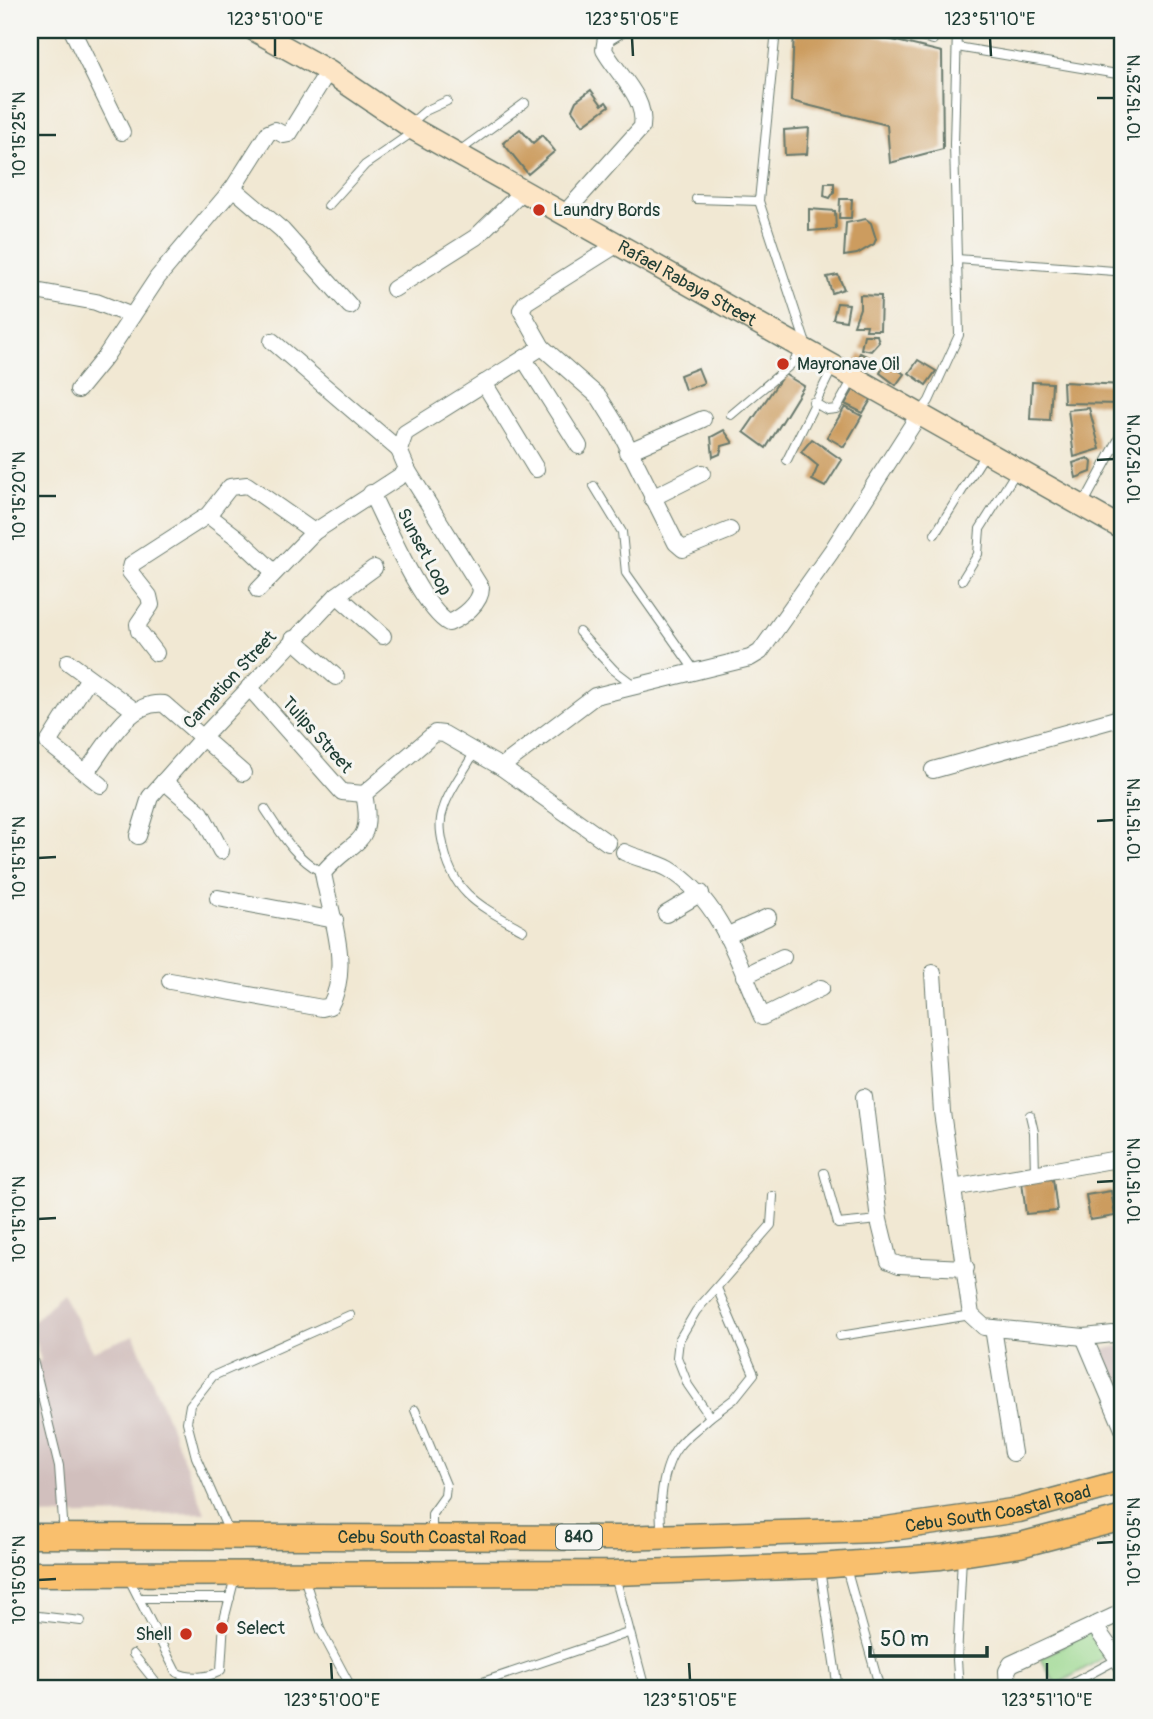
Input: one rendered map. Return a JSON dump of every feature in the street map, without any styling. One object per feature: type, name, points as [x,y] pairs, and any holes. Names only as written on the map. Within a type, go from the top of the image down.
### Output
[{"type":"highway","name":"Cebu South Coastal Road","points":[[30,1536],[663,1536],[879,1530],[1019,1510],[1123,1482]]},
{"type":"highway","name":"Cebu South Coastal Road","points":[[30,1574],[614,1573],[846,1565],[962,1554],[1020,1545],[1123,1518]]},
{"type":"main road","name":"Rafael Rabaya Street","points":[[254,30],[328,71],[412,128],[456,154],[565,213],[804,351],[920,413],[1016,472],[1123,529]]},
{"type":"street","points":[[72,30],[122,132]]},
{"type":"street","points":[[565,213],[642,127],[642,113],[636,98],[604,50],[606,38],[619,30]]},
{"type":"street","points":[[78,390],[158,277],[233,188],[268,133],[275,130],[284,135],[289,134],[328,71]]},
{"type":"street","points":[[233,188],[282,230],[350,306]]},
{"type":"street","points":[[394,289],[476,237],[524,190]]},
{"type":"street","points":[[618,244],[526,302],[521,310],[542,347],[599,397],[619,429],[628,452],[676,543],[683,549],[730,530]]},
{"type":"street","points":[[30,290],[96,303],[132,316]]},
{"type":"street","points":[[258,590],[314,532],[408,471],[399,450],[272,341]]},
{"type":"street","points":[[399,450],[405,433],[542,347]]},
{"type":"street","points":[[524,359],[579,446]]},
{"type":"street","points":[[484,383],[536,469]]},
{"type":"street","points":[[501,767],[582,703],[595,696],[750,658],[760,652],[831,552],[920,413]]},
{"type":"street","points":[[628,452],[703,419]]},
{"type":"street","name":"Sunset Loop","points":[[371,493],[428,603],[449,623],[457,619],[481,595],[481,587],[408,471]]},
{"type":"street","points":[[652,498],[702,473]]},
{"type":"street","points":[[156,653],[139,631],[138,624],[151,605],[149,596],[130,572],[132,564],[208,515],[230,487],[247,485],[314,532]]},
{"type":"street","points":[[208,515],[274,572]]},
{"type":"street","name":"Carnation Street","points":[[138,836],[150,797],[164,781],[293,639],[337,595],[374,568]]},
{"type":"street","points":[[337,595],[383,636]]},
{"type":"street","points":[[293,639],[336,677]]},
{"type":"street","points":[[68,662],[134,710]]},
{"type":"street","points":[[89,678],[48,743],[101,785]]},
{"type":"street","name":"Tulips Street","points":[[249,687],[342,792],[365,794]]},
{"type":"street","points":[[86,772],[134,710],[151,702],[163,704],[204,736],[243,773]]},
{"type":"street","points":[[933,770],[1123,717]]},
{"type":"street","points":[[170,981],[322,1008],[330,1006],[336,996],[338,959],[335,920],[329,905],[323,873],[367,833],[369,819],[365,794],[429,735],[444,734],[475,751],[608,842]]},
{"type":"street","points":[[164,781],[201,813],[221,851]]},
{"type":"street","points":[[624,852],[668,869],[701,893],[726,936],[762,1017],[821,988]]},
{"type":"street","points":[[666,914],[701,893]]},
{"type":"street","points":[[218,898],[335,920]]},
{"type":"street","points":[[726,936],[768,917]]},
{"type":"street","points":[[744,976],[783,957]]},
{"type":"street","points":[[933,973],[939,1085],[971,1315],[978,1324],[993,1328],[1084,1336],[1123,1334]]},
{"type":"street","points":[[864,1097],[879,1220],[889,1261],[893,1265],[966,1268]]},
{"type":"street","points":[[953,1188],[1123,1158]]},
{"type":"street","points":[[993,1328],[1013,1453]]},
{"type":"street","points":[[1084,1336],[1123,1429]]},
{"type":"street","points":[[1008,1689],[1007,1671],[1011,1664],[1123,1612]]},
{"type":"street","points":[[1094,1625],[1121,1663]]},
{"type":"lane","points":[[731,415],[804,351],[759,201],[776,30]]},
{"type":"lane","points":[[894,30],[933,40]]},
{"type":"lane","points":[[920,413],[929,401],[959,335],[954,144],[957,30]]},
{"type":"lane","points":[[957,47],[1123,75]]},
{"type":"lane","points":[[328,206],[365,165],[412,128],[425,111],[447,101]]},
{"type":"lane","points":[[456,154],[525,103]]},
{"type":"lane","points":[[696,199],[759,201]]},
{"type":"lane","points":[[957,259],[1114,271]]},
{"type":"lane","points":[[787,460],[813,402],[833,367]]},
{"type":"lane","points":[[813,402],[827,410],[836,409],[854,378]]},
{"type":"lane","points":[[1081,507],[1123,431]]},
{"type":"lane","points":[[935,534],[985,454]]},
{"type":"lane","points":[[962,580],[978,554],[980,529],[1016,472]]},
{"type":"lane","points":[[594,486],[622,532],[626,573],[695,671]]},
{"type":"lane","points":[[579,632],[614,670],[635,686]]},
{"type":"lane","points":[[475,751],[444,806],[439,827],[445,859],[457,886],[475,902],[523,930]]},
{"type":"lane","points":[[265,808],[291,848],[303,861],[323,873]]},
{"type":"lane","points":[[1030,1115],[1034,1132],[1035,1174]]},
{"type":"lane","points":[[824,1173],[838,1224],[879,1220]]},
{"type":"lane","points":[[710,1418],[688,1385],[677,1357],[679,1340],[717,1288],[771,1225],[773,1196]]},
{"type":"lane","points":[[663,1536],[659,1513],[661,1494],[676,1449],[734,1399],[754,1374],[717,1288]]},
{"type":"lane","points":[[230,1536],[196,1457],[187,1422],[190,1405],[213,1376],[350,1315]]},
{"type":"lane","points":[[840,1336],[971,1315]]},
{"type":"lane","points":[[30,1348],[59,1466],[65,1516],[64,1536]]},
{"type":"lane","points":[[415,1409],[446,1485],[445,1496],[432,1514],[432,1537]]},
{"type":"lane","points":[[959,1689],[957,1660],[962,1554]]},
{"type":"lane","points":[[846,1565],[880,1689]]},
{"type":"lane","points":[[819,1566],[838,1689]]},
{"type":"lane","points":[[303,1573],[321,1631],[352,1689]]},
{"type":"lane","points":[[614,1573],[645,1689]]},
{"type":"lane","points":[[126,1574],[176,1672],[184,1676],[213,1675],[221,1670],[224,1620],[236,1574]]},
{"type":"lane","points":[[140,1598],[229,1598]]},
{"type":"lane","points":[[30,1615],[82,1621]]},
{"type":"lane","points":[[462,1689],[628,1633]]},
{"type":"lane","points":[[133,1654],[161,1689]]},
{"type":"lane","points":[[1073,1683],[1121,1663]]},
{"type":"shaded area","points":[[62,1293],[93,1351],[134,1335],[205,1513],[30,1516],[30,1366],[41,1360],[30,1325]]},
{"type":"shaded area","points":[[1123,1345],[1123,1409],[1097,1351]]},
{"type":"green space","points":[[1093,1629],[1108,1655],[1056,1685],[1041,1658]]},
{"type":"building","points":[[794,30],[851,30],[942,52],[943,149],[890,163],[887,125],[791,101]]},
{"type":"building","points":[[591,90],[602,105],[606,102],[609,106],[583,125],[572,110],[576,101]]},
{"type":"building","points":[[809,128],[807,154],[785,155],[784,130]]},
{"type":"building","points":[[520,129],[533,143],[542,135],[555,151],[528,174],[503,143]]},
{"type":"building","points":[[825,183],[834,183],[834,192],[830,198],[824,196]]},
{"type":"building","points":[[840,199],[852,199],[851,218],[839,218]]},
{"type":"building","points":[[809,209],[835,211],[836,229],[809,231]]},
{"type":"building","points":[[866,219],[871,223],[876,239],[874,244],[857,254],[844,256],[846,223]]},
{"type":"building","points":[[838,275],[844,289],[832,293],[827,277]]},
{"type":"building","points":[[860,295],[881,296],[880,330],[866,330],[867,325],[854,325],[860,308]]},
{"type":"building","points":[[837,303],[849,304],[846,321],[833,319]]},
{"type":"building","points":[[864,335],[877,335],[879,342],[871,351],[861,349]]},
{"type":"building","points":[[860,353],[874,360],[869,369],[855,362]]},
{"type":"building","points":[[918,360],[936,371],[926,385],[909,373]]},
{"type":"building","points":[[887,361],[904,374],[896,385],[880,373]]},
{"type":"building","points":[[698,368],[704,383],[685,390],[680,375]]},
{"type":"building","points":[[784,374],[804,386],[766,448],[744,432]]},
{"type":"building","points":[[1032,382],[1052,383],[1050,420],[1030,419]]},
{"type":"building","points":[[1063,382],[1123,385],[1123,404],[1064,403]]},
{"type":"building","points":[[855,387],[872,398],[863,413],[845,404]]},
{"type":"building","points":[[845,407],[862,416],[844,447],[827,437]]},
{"type":"building","points":[[1089,408],[1100,449],[1074,457],[1068,410]]},
{"type":"building","points":[[724,430],[733,443],[722,446],[720,454],[713,457],[711,437]]},
{"type":"building","points":[[812,439],[842,460],[825,487],[812,480],[818,466],[801,452]]},
{"type":"building","points":[[1088,458],[1092,462],[1091,472],[1076,478],[1073,463]]},
{"type":"building","points":[[1123,1168],[1123,1197],[1119,1198],[1114,1169]]},
{"type":"building","points":[[1053,1179],[1057,1211],[1026,1214],[1022,1182]]},
{"type":"building","points":[[1111,1191],[1115,1216],[1090,1220],[1086,1195]]},
{"type":"place","name":"Laundry Bords","points":[[539,210]]},
{"type":"place","name":"Mayronave Oil","points":[[783,364]]},
{"type":"place","name":"Select","points":[[222,1628]]},
{"type":"place","name":"Shell","points":[[186,1634]]}]
